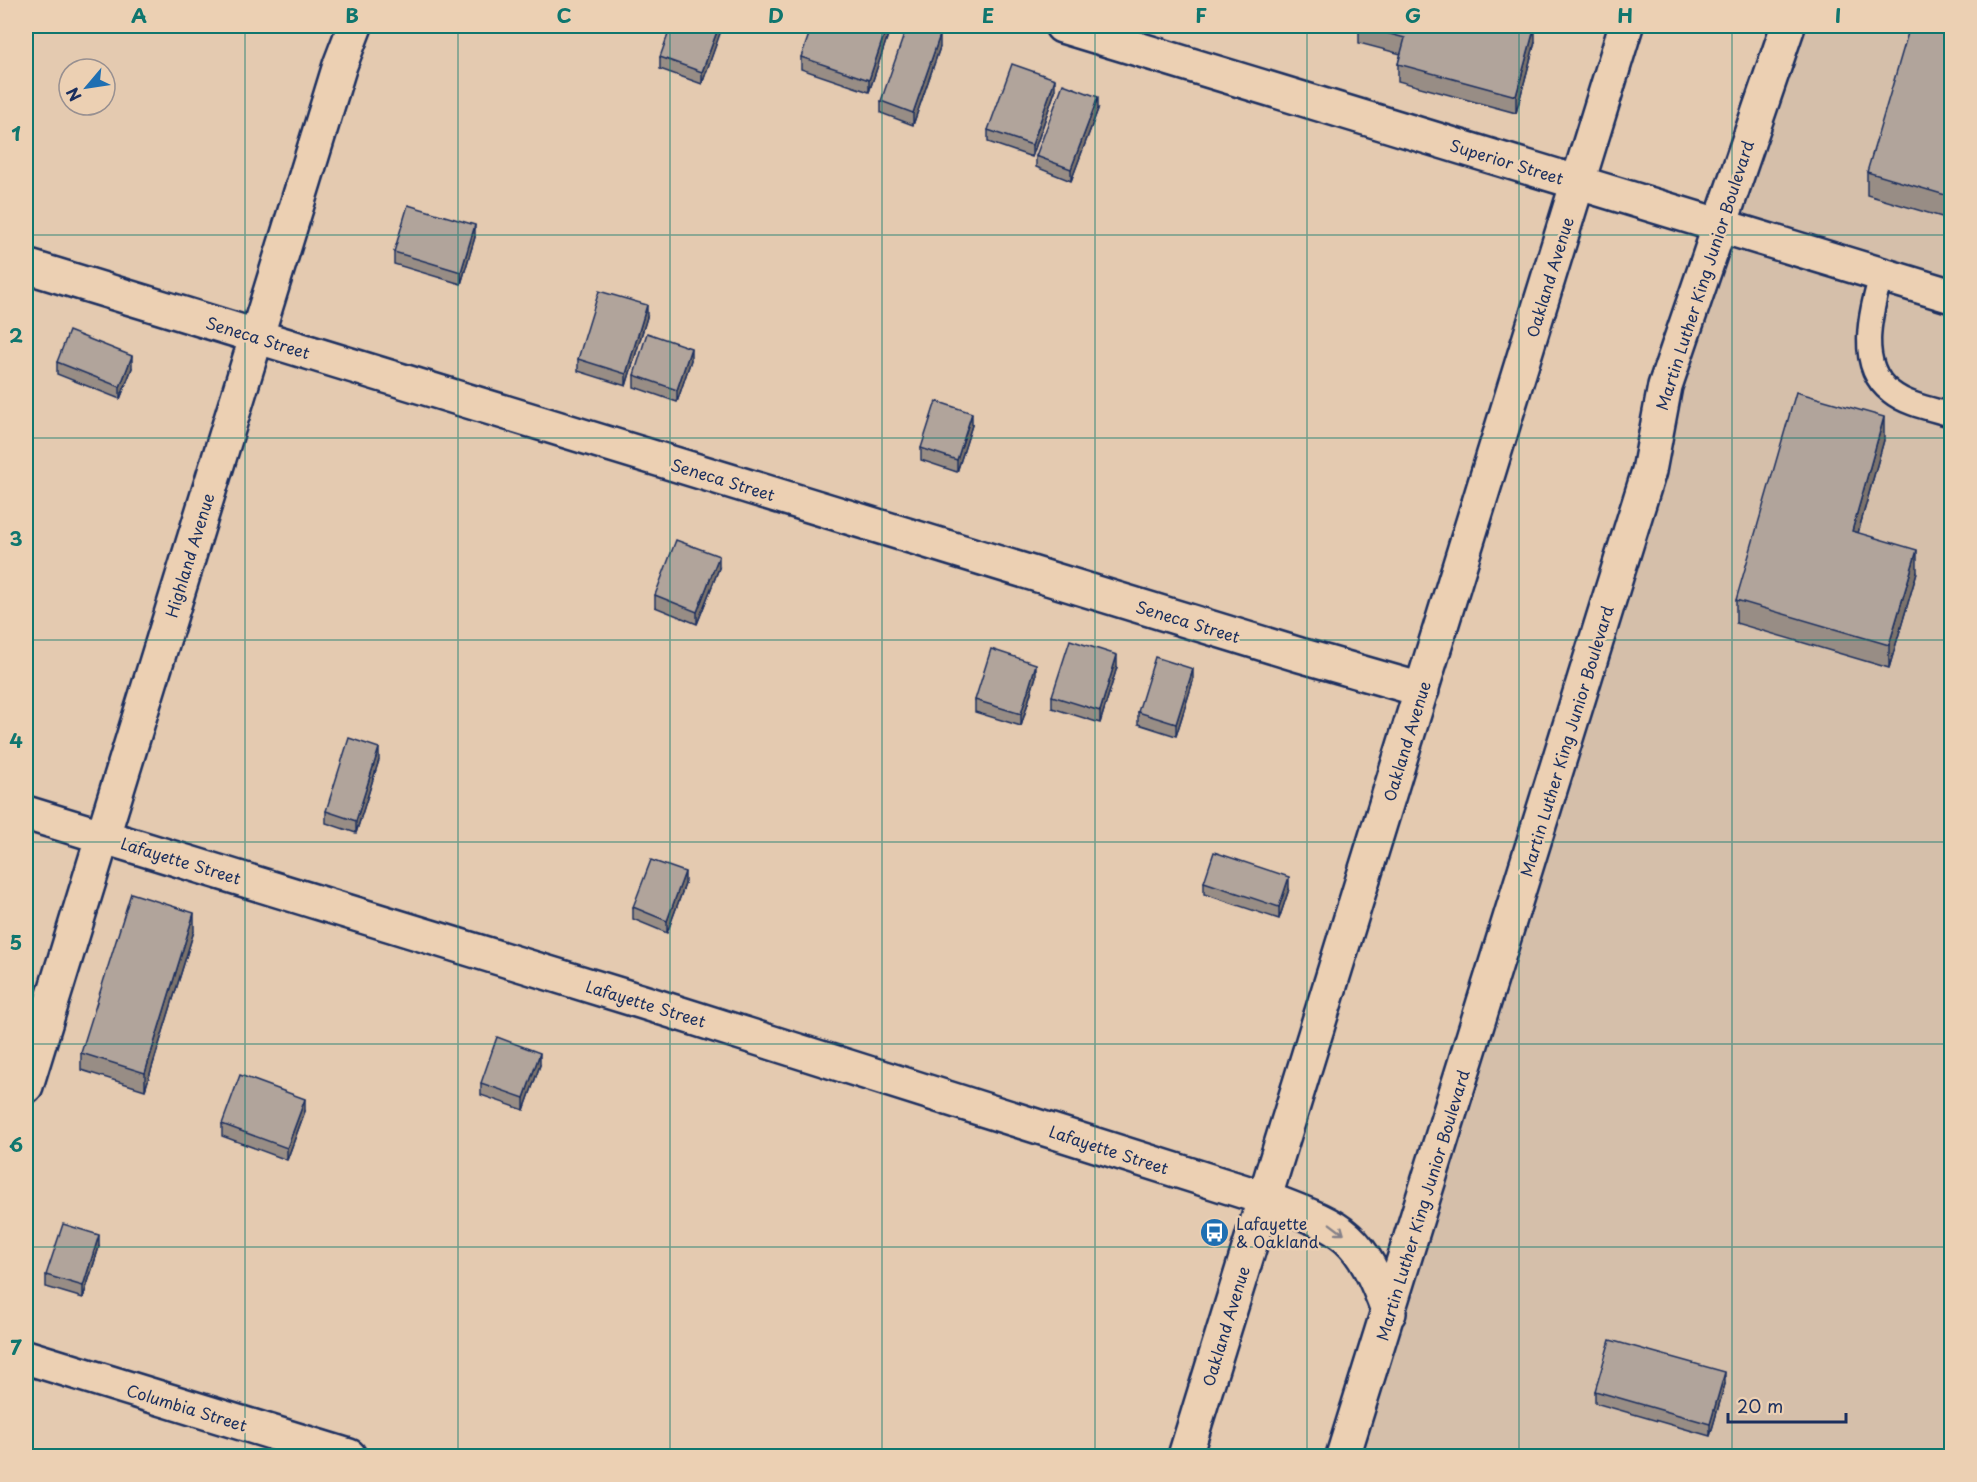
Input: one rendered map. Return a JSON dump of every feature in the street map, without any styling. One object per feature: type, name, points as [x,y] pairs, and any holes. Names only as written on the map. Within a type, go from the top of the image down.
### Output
[{"type":"street","name":"Highland Avenue","points":[[26,1086],[256,336],[355,26]]},
{"type":"street","name":"Superior Street","points":[[1062,26],[1952,296]]},
{"type":"street","name":"Oakland Avenue","points":[[1185,1456],[1626,26]]},
{"type":"street","name":"Martin Luther King Junior Boulevard","points":[[1343,1456],[1649,471],[1665,386],[1788,26]]},
{"type":"street","name":"Seneca Street","points":[[26,266],[1300,655],[1422,690]]},
{"type":"street","name":"Lafayette Street","points":[[26,813],[643,1002],[1264,1198],[1329,1222],[1353,1241],[1375,1273],[1389,1313]]},
{"type":"street","name":"Columbia Street","points":[[26,1357],[349,1456]]},
{"type":"lane","points":[[1881,274],[1870,315],[1869,338],[1870,351],[1879,378],[1889,391],[1898,397],[1952,415]]},
{"type":"shaded area","points":[[1788,26],[1951,26],[1951,1456],[1343,1456]]},
{"type":"building","points":[[671,26],[719,26],[702,72],[660,57]]},
{"type":"building","points":[[812,26],[887,26],[869,80],[801,57]]},
{"type":"building","points":[[907,26],[940,35],[913,113],[881,101]]},
{"type":"building","points":[[1360,26],[1535,26],[1516,96],[1398,64],[1405,38]]},
{"type":"building","points":[[1910,26],[1952,26],[1952,197],[1867,172]]},
{"type":"building","points":[[1012,64],[1055,79],[1032,145],[988,130]]},
{"type":"building","points":[[1063,84],[1098,97],[1071,169],[1036,156]]},
{"type":"building","points":[[408,205],[475,225],[461,272],[394,252]]},
{"type":"building","points":[[599,291],[647,305],[626,374],[578,359]]},
{"type":"building","points":[[69,331],[132,356],[120,387],[57,362]]},
{"type":"building","points":[[647,333],[691,348],[677,390],[634,375]]},
{"type":"building","points":[[1796,392],[1884,417],[1852,531],[1917,550],[1889,645],[1736,600]]},
{"type":"building","points":[[936,401],[972,413],[957,460],[921,448]]},
{"type":"building","points":[[676,540],[719,556],[697,612],[655,595]]},
{"type":"building","points":[[1070,640],[1117,655],[1100,711],[1052,696]]},
{"type":"building","points":[[991,649],[1036,664],[1021,714],[975,700]]},
{"type":"building","points":[[1155,657],[1193,669],[1176,724],[1138,712]]},
{"type":"building","points":[[349,738],[379,748],[356,821],[326,811]]},
{"type":"building","points":[[1214,852],[1289,877],[1279,907],[1204,882]]},
{"type":"building","points":[[651,860],[685,872],[667,921],[633,907]]},
{"type":"building","points":[[131,893],[194,913],[145,1073],[81,1053]]},
{"type":"building","points":[[497,1037],[540,1053],[524,1098],[481,1083]]},
{"type":"building","points":[[240,1075],[305,1099],[287,1148],[222,1124]]},
{"type":"building","points":[[63,1224],[99,1235],[83,1286],[46,1275]]},
{"type":"building","points":[[1610,1340],[1725,1372],[1710,1424],[1595,1391]]},
{"type":"place","name":"Lafayette & Oakland","points":[[1215,1232]]}]
